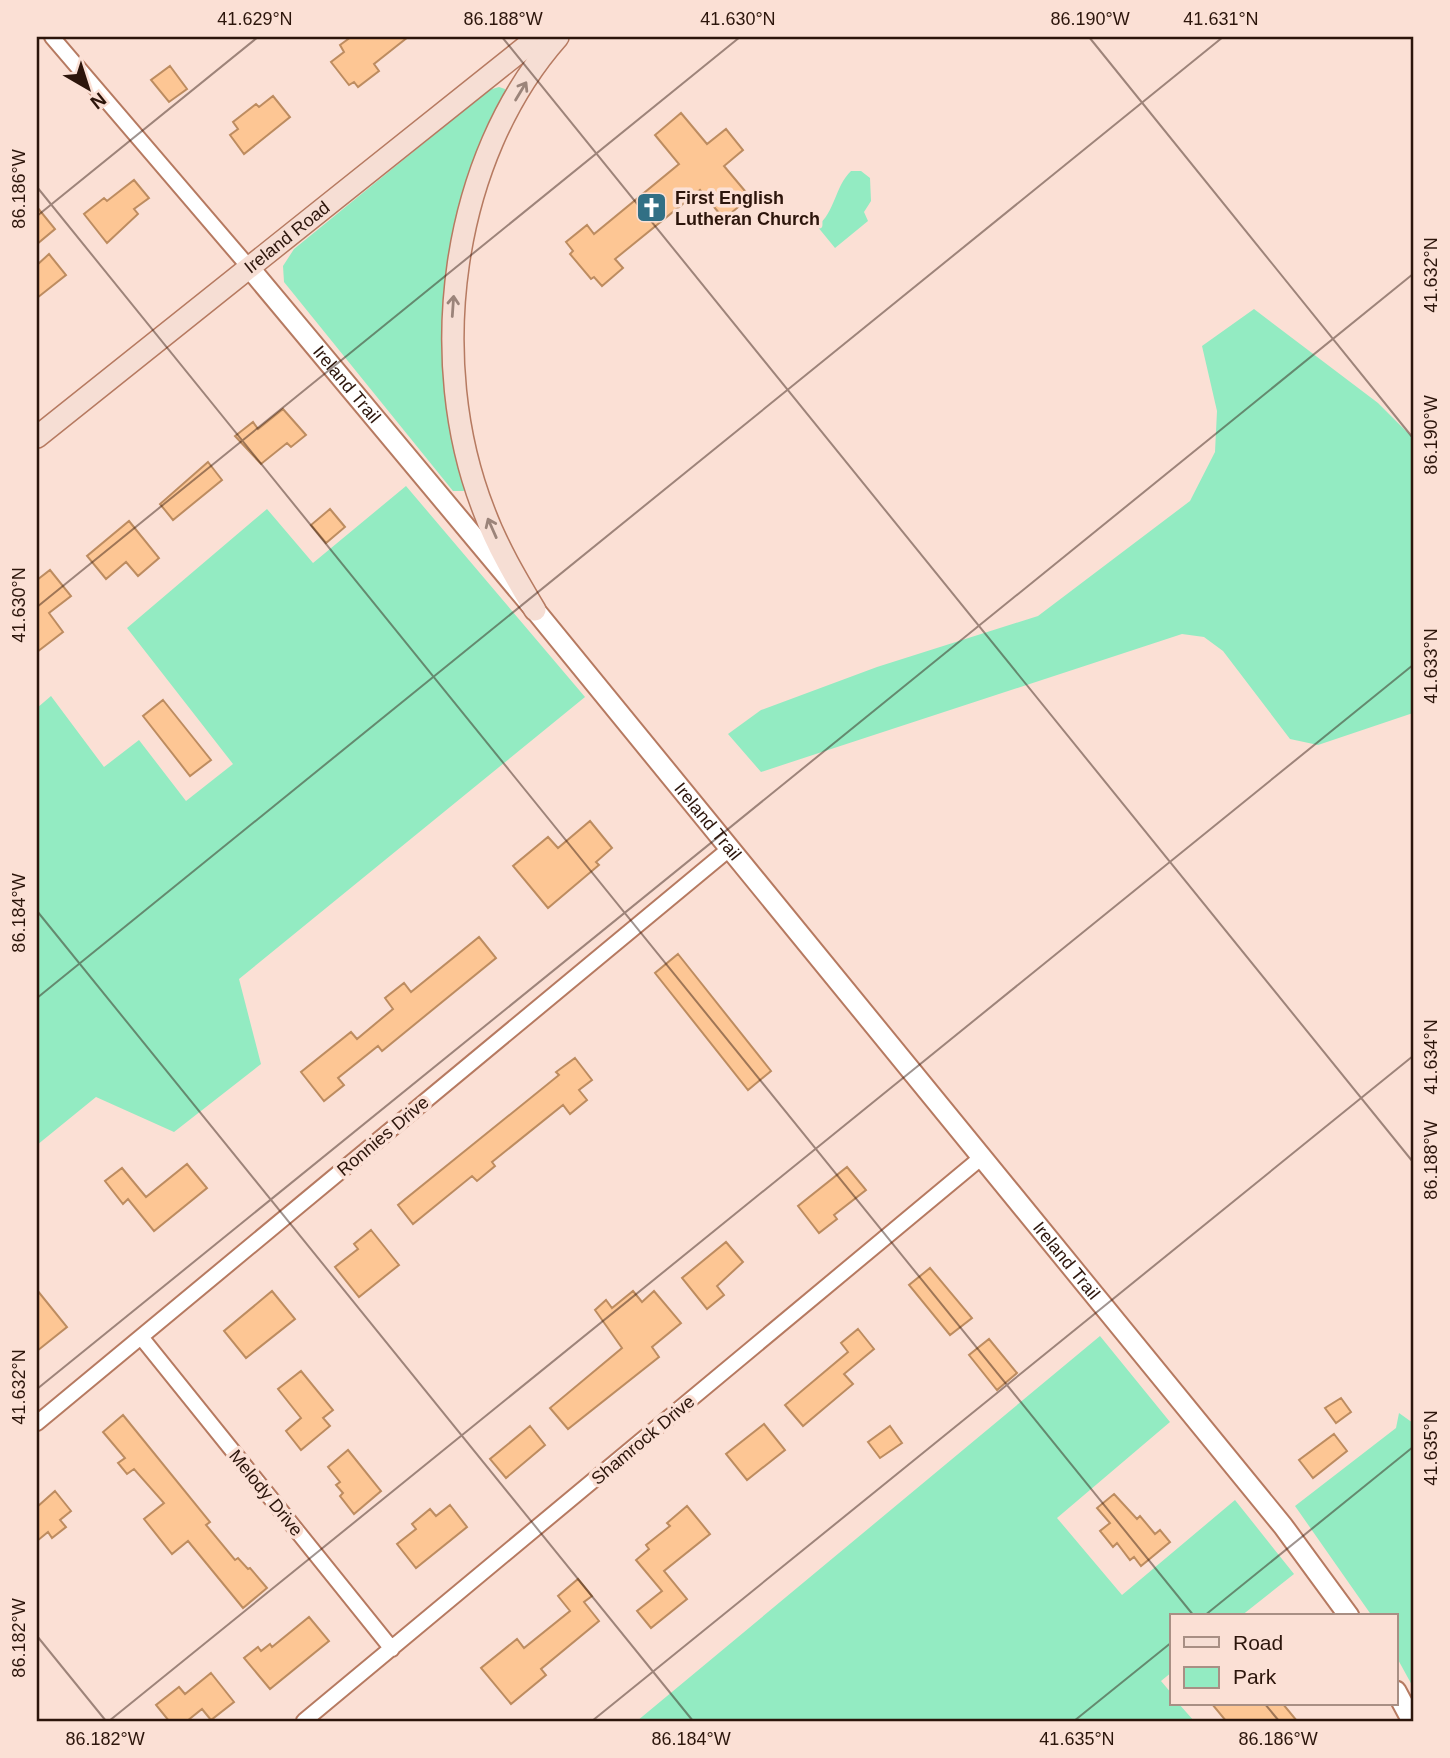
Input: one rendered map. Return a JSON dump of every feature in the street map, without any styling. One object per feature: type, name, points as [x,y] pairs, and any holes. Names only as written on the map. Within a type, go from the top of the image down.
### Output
[{"type":"main road","name":"Ireland Road","points":[[37,437],[538,37]]},
{"type":"main road","points":[[535,611],[502,552],[473,476],[458,414],[452,334],[459,260],[480,175],[519,93],[558,37]]},
{"type":"street","name":"Ireland Trail","points":[[52,37],[248,266],[535,611],[1283,1526],[1348,1614]]},
{"type":"street","name":"Ronnies Drive","points":[[37,1423],[728,850]]},
{"type":"street","name":"Shamrock Drive","points":[[304,1721],[982,1157]]},
{"type":"street","name":"Melody Drive","points":[[141,1337],[392,1649]]},
{"type":"street","points":[[1398,1695],[1412,1721]]},
{"type":"green space","points":[[499,87],[505,89],[507,95],[483,142],[465,190],[452,239],[444,288],[441,338],[444,389],[453,440],[467,491],[453,491],[284,282],[283,266],[294,249],[489,90]]},
{"type":"green space","points":[[851,171],[861,171],[870,178],[871,201],[864,212],[868,221],[835,248],[817,226],[828,214],[841,184]]},
{"type":"green space","points":[[1254,309],[1378,403],[1413,438],[1413,713],[1318,745],[1290,739],[1223,651],[1204,637],[1182,634],[761,772],[728,734],[761,710],[877,667],[1038,616],[1190,501],[1215,452],[1217,411],[1202,346]]},
{"type":"green space","points":[[406,486],[585,697],[239,979],[261,1064],[174,1132],[96,1097],[37,1145],[37,708],[51,696],[104,767],[139,740],[186,801],[233,764],[127,628],[267,509],[313,563]]},
{"type":"green space","points":[[1100,1336],[1170,1422],[1057,1518],[1122,1595],[1235,1500],[1294,1574],[1244,1614],[1170,1614],[1170,1674],[1161,1681],[1170,1692],[1170,1706],[1181,1706],[1194,1721],[637,1721]]},
{"type":"green space","points":[[1399,1413],[1413,1423],[1413,1687],[1398,1660],[1398,1614],[1371,1614],[1295,1506],[1396,1428]]},
{"type":"building","points":[[351,37],[408,37],[374,64],[379,71],[358,87],[354,82],[349,85],[331,62],[344,52],[340,45]]},
{"type":"building","points":[[170,66],[187,89],[169,102],[151,80]]},
{"type":"building","points":[[273,96],[290,117],[244,154],[230,135],[238,129],[233,122],[256,104],[259,107]]},
{"type":"building","name":"First English Lutheran Church","points":[[681,113],[707,144],[726,129],[743,150],[724,166],[750,197],[724,219],[700,190],[615,259],[623,268],[602,286],[594,277],[591,279],[570,254],[573,251],[566,242],[587,225],[594,234],[679,164],[655,135]]},
{"type":"building","points":[[134,180],[149,198],[134,209],[138,214],[107,243],[84,214],[104,198],[107,201]]},
{"type":"building","points":[[37,207],[55,229],[37,244]]},
{"type":"building","points":[[49,254],[66,275],[37,298],[37,265]]},
{"type":"building","points":[[283,409],[306,435],[291,447],[287,443],[261,464],[235,436],[253,422],[258,429]]},
{"type":"building","points":[[208,462],[222,480],[173,520],[160,504]]},
{"type":"building","points":[[330,509],[345,527],[326,543],[311,525]]},
{"type":"building","points":[[129,521],[159,558],[138,576],[126,562],[106,579],[87,556]]},
{"type":"building","points":[[50,570],[71,596],[49,613],[63,632],[37,652],[37,580]]},
{"type":"building","points":[[163,700],[211,760],[190,776],[143,716]]},
{"type":"building","points":[[590,821],[612,848],[596,862],[599,865],[548,908],[513,866],[548,837],[558,848]]},
{"type":"building","points":[[479,937],[496,958],[382,1051],[378,1046],[338,1078],[344,1085],[324,1101],[301,1072],[351,1032],[357,1039],[393,1009],[385,998],[404,983],[411,992]]},
{"type":"building","points":[[678,954],[771,1071],[748,1090],[655,973]]},
{"type":"building","points":[[575,1058],[592,1080],[579,1090],[587,1100],[570,1114],[563,1105],[492,1162],[495,1166],[477,1181],[472,1176],[413,1224],[398,1205],[559,1075],[556,1072]]},
{"type":"building","points":[[187,1164],[207,1188],[154,1231],[128,1199],[123,1204],[105,1181],[122,1168],[146,1197]]},
{"type":"building","points":[[847,1167],[866,1190],[834,1215],[837,1219],[819,1233],[798,1206]]},
{"type":"building","points":[[371,1230],[399,1265],[359,1297],[335,1267],[358,1249],[354,1244]]},
{"type":"building","points":[[726,1242],[743,1262],[717,1286],[724,1295],[707,1309],[682,1278]]},
{"type":"building","points":[[930,1268],[972,1318],[950,1335],[909,1285]]},
{"type":"building","points":[[37,1290],[67,1327],[37,1351]]},
{"type":"building","points":[[272,1291],[295,1319],[246,1358],[224,1331]]},
{"type":"building","points":[[633,1291],[642,1302],[654,1291],[681,1323],[652,1347],[659,1357],[568,1429],[550,1408],[622,1348],[595,1310],[606,1300],[612,1308]]},
{"type":"building","points":[[858,1329],[874,1349],[844,1374],[853,1384],[803,1426],[785,1405],[848,1352],[841,1343]]},
{"type":"building","points":[[989,1339],[1017,1373],[997,1390],[969,1355]]},
{"type":"building","points":[[301,1371],[333,1410],[323,1418],[330,1426],[301,1450],[286,1431],[301,1418],[278,1389]]},
{"type":"building","points":[[1341,1398],[1351,1412],[1336,1423],[1325,1408]]},
{"type":"building","points":[[123,1415],[210,1522],[206,1525],[235,1560],[238,1558],[250,1568],[267,1588],[243,1608],[188,1541],[172,1554],[144,1519],[164,1503],[134,1469],[127,1474],[118,1463],[125,1458],[103,1432]]},
{"type":"building","points":[[764,1424],[785,1450],[747,1480],[726,1454]]},
{"type":"building","points":[[530,1426],[545,1445],[506,1478],[490,1459]]},
{"type":"building","points":[[890,1426],[902,1443],[880,1458],[868,1442]]},
{"type":"building","points":[[1334,1434],[1347,1451],[1313,1478],[1299,1460]]},
{"type":"building","points":[[348,1450],[381,1491],[354,1514],[340,1496],[343,1493],[336,1485],[340,1482],[328,1467]]},
{"type":"building","points":[[55,1491],[71,1511],[60,1520],[66,1527],[52,1538],[48,1532],[37,1541],[37,1507]]},
{"type":"building","points":[[1114,1494],[1137,1519],[1140,1516],[1155,1534],[1160,1530],[1170,1542],[1141,1566],[1134,1557],[1130,1560],[1117,1543],[1113,1547],[1100,1531],[1110,1523],[1097,1508]]},
{"type":"building","points":[[450,1505],[467,1527],[416,1568],[397,1544],[416,1529],[412,1524],[430,1509],[436,1516]]},
{"type":"building","points":[[687,1506],[710,1534],[664,1571],[687,1599],[651,1628],[637,1611],[662,1591],[636,1560],[649,1549],[646,1545],[670,1526],[667,1523]]},
{"type":"building","points":[[578,1579],[592,1596],[584,1602],[599,1621],[541,1669],[546,1675],[511,1704],[481,1668],[517,1639],[524,1648],[570,1611],[558,1596]]},
{"type":"building","points":[[309,1617],[329,1641],[270,1689],[244,1658],[258,1647],[261,1651],[270,1644],[272,1647]]},
{"type":"building","points":[[211,1673],[234,1702],[211,1720],[202,1709],[187,1721],[169,1721],[156,1705],[179,1687],[185,1694]]},
{"type":"building","points":[[1214,1706],[1285,1706],[1297,1721],[1226,1721]]},
{"type":"place","name":"First English Lutheran Church","points":[[652,208]]}]
